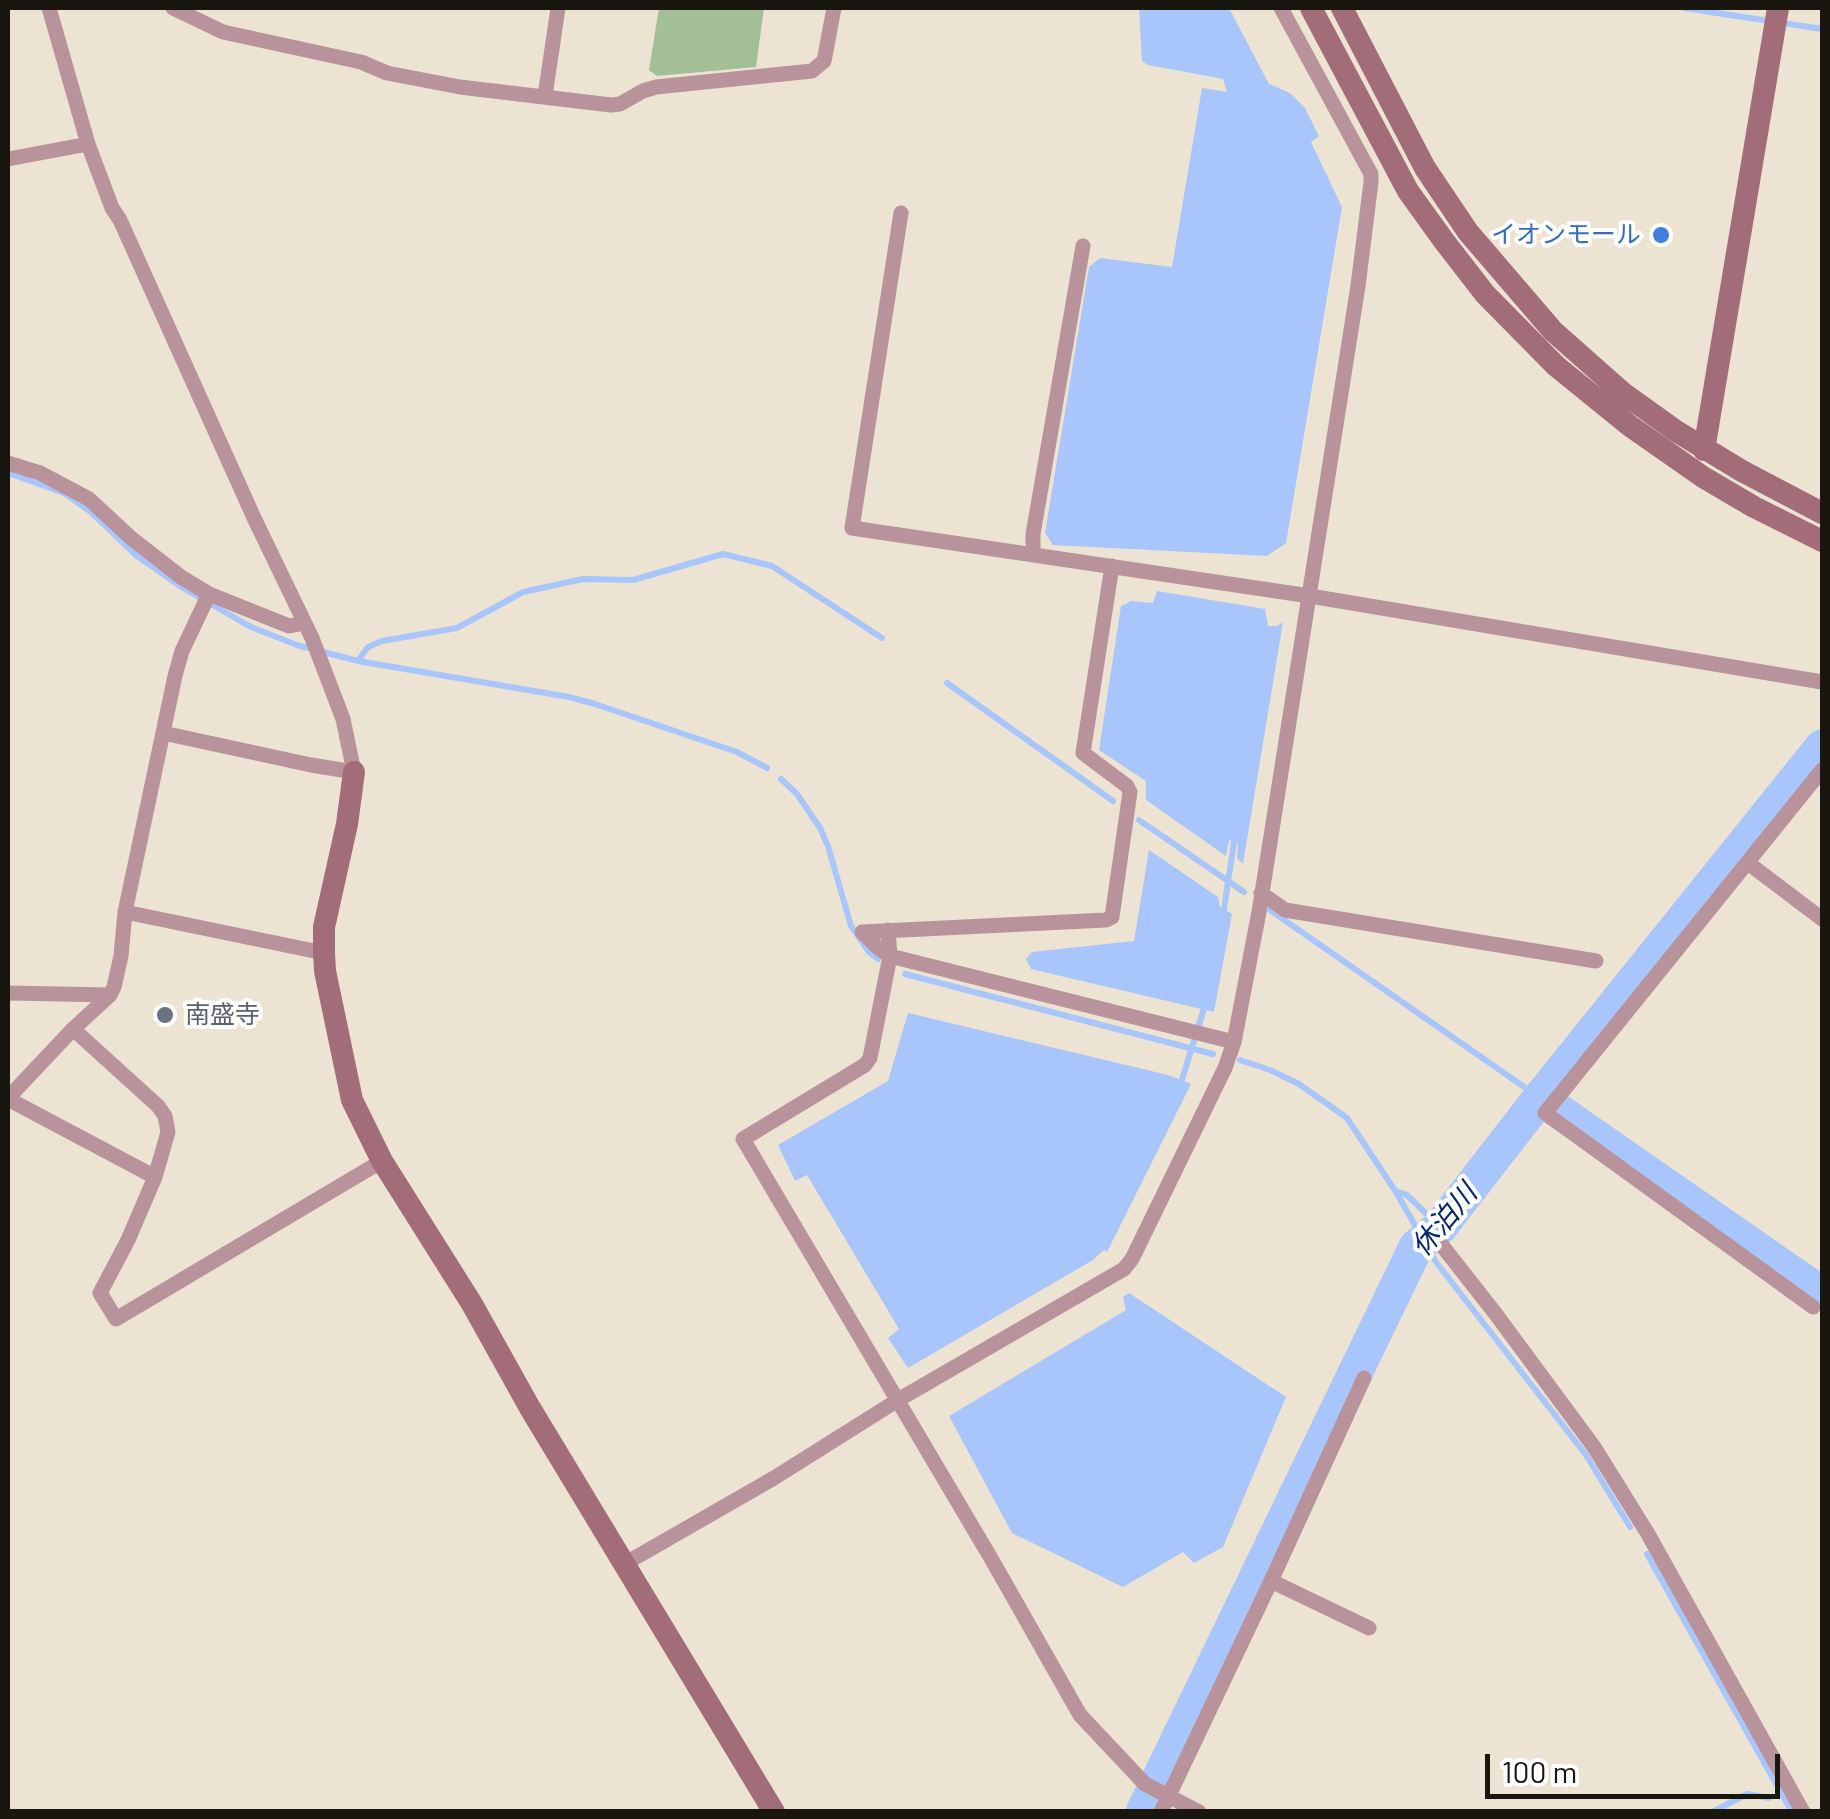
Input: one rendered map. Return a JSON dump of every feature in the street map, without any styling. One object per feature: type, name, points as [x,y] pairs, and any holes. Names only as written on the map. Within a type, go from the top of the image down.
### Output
[{"type":"street","points":[[49,8],[88,144],[112,208],[304,623],[342,719],[354,772],[347,824],[324,927],[324,954],[352,1100],[382,1161],[472,1304],[530,1408],[774,1812]]},
{"type":"street","points":[[172,8],[223,32],[360,62],[387,73],[460,88],[620,104],[656,87],[812,71],[824,61],[834,8]]},
{"type":"street","points":[[544,96],[558,8]]},
{"type":"street","points":[[626,1563],[1124,1269],[1132,1260],[1210,1101],[1234,1042],[1261,893],[1358,286],[1372,174],[1281,8]]},
{"type":"street","points":[[1310,8],[1408,191],[1465,270],[1556,366],[1678,461],[1822,540]]},
{"type":"street","points":[[1342,8],[1425,168],[1468,232],[1553,331],[1623,393],[1704,450],[1822,514]]},
{"type":"street","points":[[1704,450],[1776,16]]},
{"type":"street","points":[[8,158],[88,144]]},
{"type":"street","points":[[1372,174],[1393,162]]},
{"type":"street","points":[[901,213],[852,528],[1310,596],[1822,682]]},
{"type":"street","points":[[1033,554],[1083,246]]},
{"type":"street","points":[[8,463],[40,473],[90,499],[131,538],[209,594],[290,626],[304,623]]},
{"type":"street","points":[[1112,566],[1083,753],[1130,792],[1112,917],[862,932],[890,956],[1234,1042]]},
{"type":"street","points":[[155,1177],[8,1099],[110,995],[118,975],[125,912],[182,650],[209,594]]},
{"type":"street","points":[[163,733],[354,772]]},
{"type":"street","points":[[1813,1307],[1545,1113],[1822,770]]},
{"type":"street","points":[[1748,863],[1822,919]]},
{"type":"street","points":[[1261,893],[1285,910],[1596,961]]},
{"type":"street","points":[[125,912],[324,954]]},
{"type":"street","points":[[888,930],[890,956],[866,1065],[743,1138],[1080,1714],[1164,1800],[1199,1812]]},
{"type":"street","points":[[8,993],[110,995]]},
{"type":"street","points":[[73,1029],[165,1116],[168,1139],[155,1177],[100,1293],[116,1319],[382,1161]]},
{"type":"street","points":[[1440,1243],[1594,1447],[1648,1534],[1803,1812]]},
{"type":"street","points":[[1164,1800],[1272,1582],[1364,1378]]},
{"type":"street","points":[[1272,1582],[1370,1628]]},
{"type":"green space","points":[[659,8],[764,8],[756,67],[657,76],[649,70]]},
{"type":"water","points":[[1139,8],[1229,8],[1269,84],[1290,93],[1305,108],[1319,136],[1311,142],[1342,207],[1286,543],[1267,556],[1053,545],[1045,533],[1089,267],[1100,258],[1172,267],[1202,88],[1227,92],[1223,79],[1142,61]]},
{"type":"water","points":[[1157,591],[1265,609],[1268,626],[1283,622],[1243,864],[1237,858],[1238,844],[1229,840],[1226,856],[1146,800],[1146,781],[1099,750],[1121,606],[1131,601],[1153,603]]},
{"type":"water","points":[[1149,850],[1218,897],[1220,907],[1232,914],[1214,1012],[1031,969],[1026,959],[1032,952],[1134,941]]},
{"type":"water","points":[[908,1013],[1168,1075],[1191,1084],[1107,1252],[1104,1250],[908,1368],[888,1338],[899,1329],[807,1175],[795,1181],[778,1145],[888,1081]]},
{"type":"water","points":[[1129,1293],[1286,1397],[1223,1547],[1194,1563],[1183,1552],[1123,1587],[1012,1533],[949,1416],[1126,1310],[1123,1297]]},
{"type":"waterway","points":[[1684,8],[1822,29]]},
{"type":"waterway","points":[[8,473],[64,493],[91,512],[137,556],[183,588],[251,627],[297,645],[358,661],[569,697],[737,752],[767,768]]},
{"type":"waterway","points":[[358,661],[368,647],[382,641],[457,628],[523,592],[583,579],[633,580],[723,554],[772,566],[882,638]]},
{"type":"waterway","points":[[947,683],[1113,801]]},
{"type":"waterway","name":"休泊川","points":[[1143,1812],[1416,1247],[1440,1227],[1822,747]]},
{"type":"waterway","points":[[781,779],[797,794],[820,828],[851,926],[878,959]]},
{"type":"waterway","points":[[1139,820],[1244,892]]},
{"type":"waterway","points":[[1223,916],[1235,835]]},
{"type":"waterway","points":[[1270,910],[1540,1098]]},
{"type":"waterway","points":[[905,974],[1213,1054]]},
{"type":"waterway","points":[[1180,1086],[1206,1002]]},
{"type":"waterway","points":[[1240,1060],[1299,1084],[1347,1118],[1436,1262],[1586,1455],[1630,1527]]},
{"type":"waterway","points":[[1540,1098],[1822,1292]]},
{"type":"waterway","points":[[1398,1192],[1407,1195],[1440,1227]]},
{"type":"waterway","points":[[1647,1554],[1792,1812]]},
{"type":"waterway","points":[[1712,1812],[1747,1794],[1769,1798]]},
{"type":"place","name":"イオンモール","points":[[1661,235]]},
{"type":"place","name":"南盛寺","points":[[165,1015]]}]
